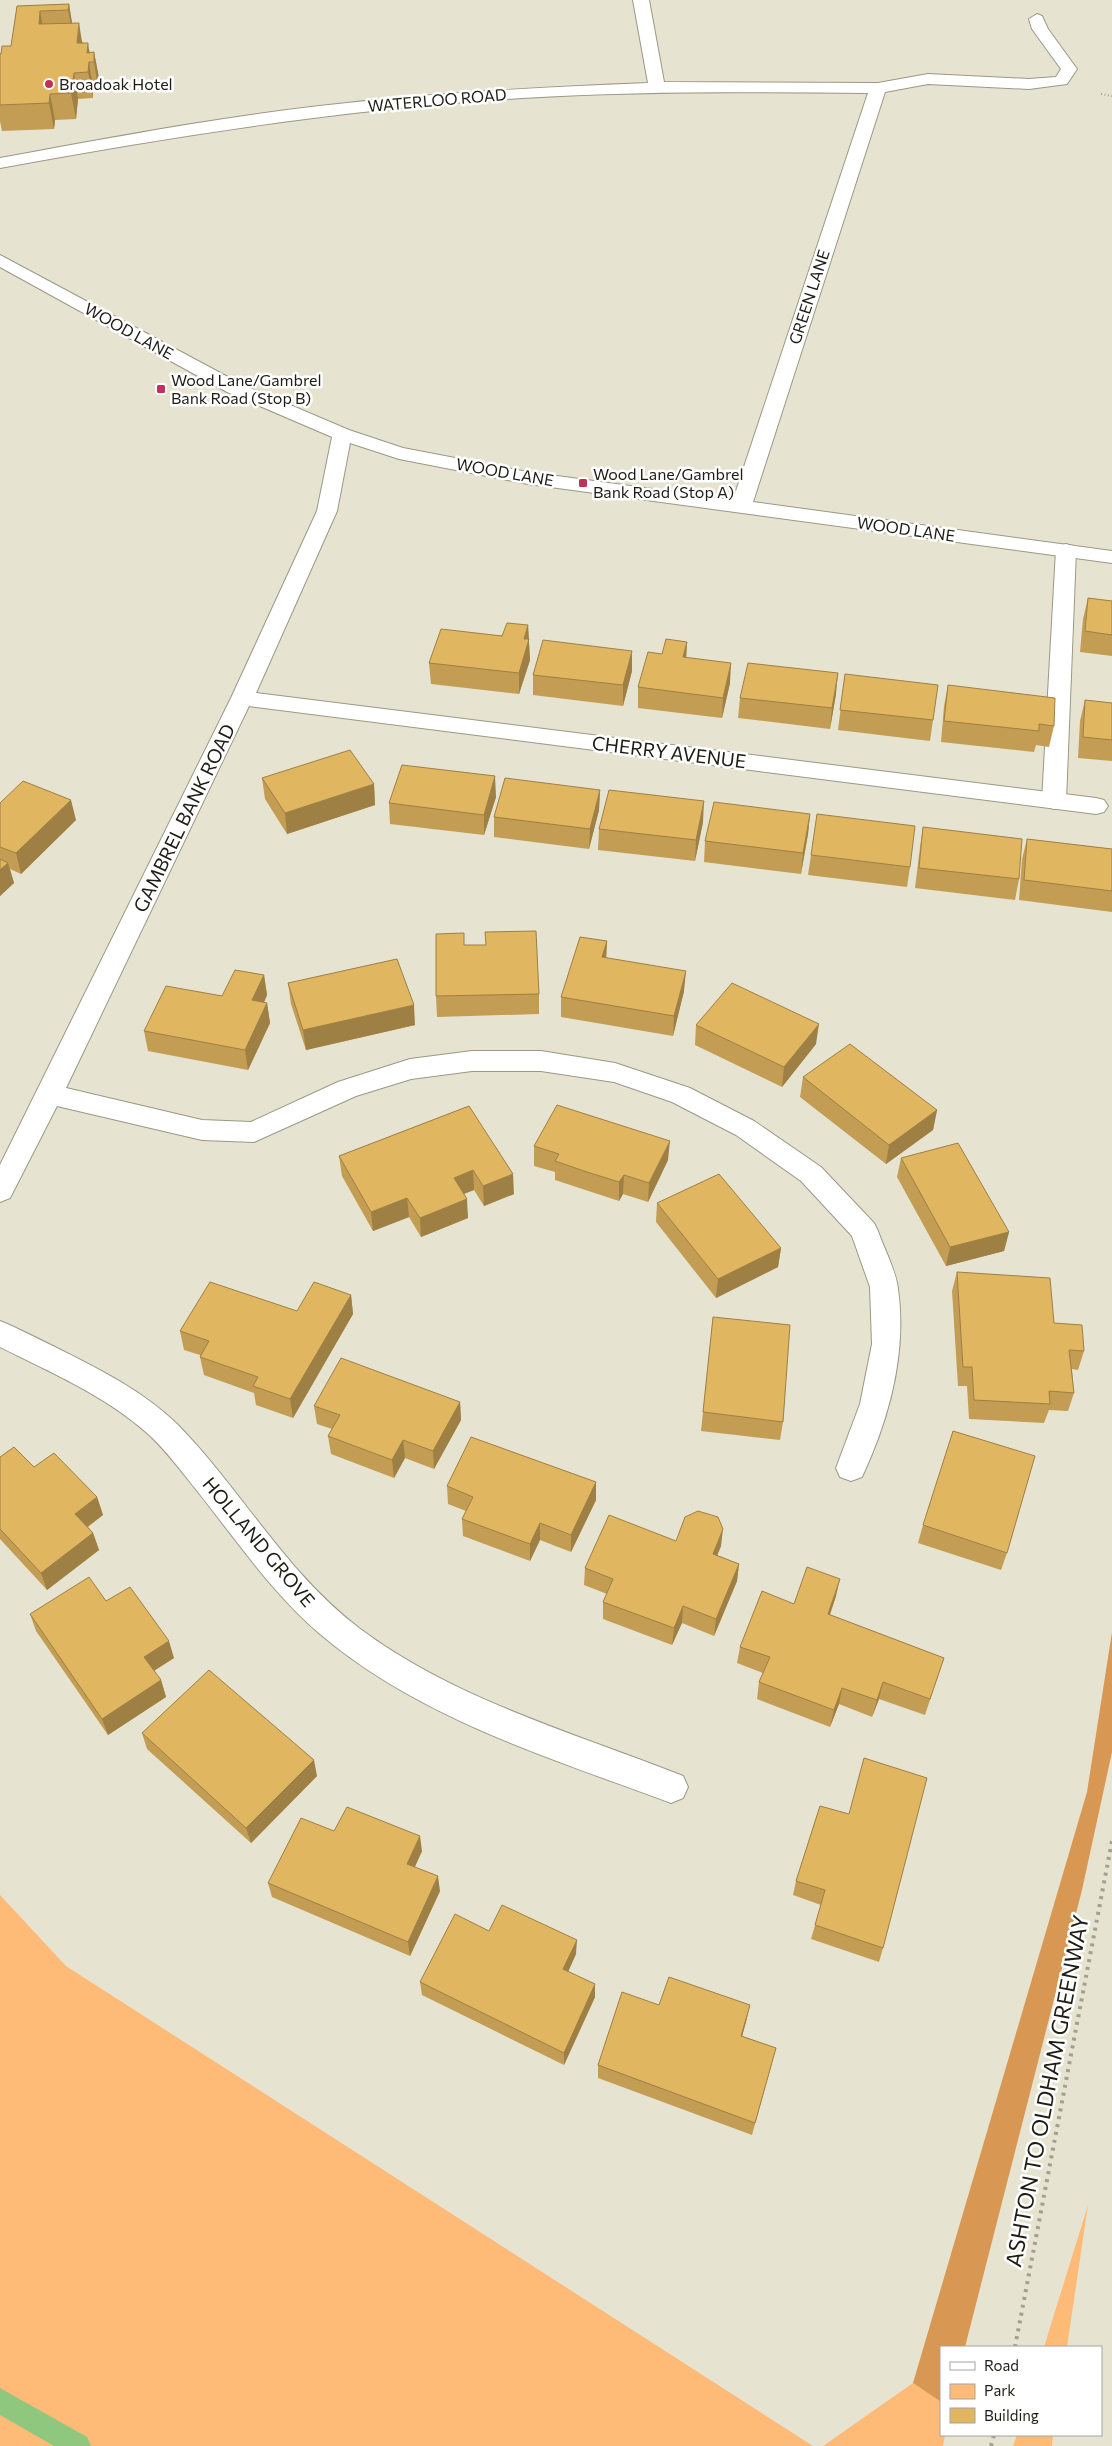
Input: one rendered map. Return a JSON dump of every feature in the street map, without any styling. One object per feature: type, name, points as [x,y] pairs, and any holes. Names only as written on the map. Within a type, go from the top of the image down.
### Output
[{"type":"street","points":[[641,0],[657,87]]},
{"type":"street","name":"WATERLOO ROAD","points":[[0,163],[146,136],[346,108],[520,92],[657,87],[878,88],[928,79],[1029,84],[1061,81],[1069,69],[1040,29],[1037,18]]},
{"type":"street","name":"GREEN LANE","points":[[741,507],[878,88]]},
{"type":"street","name":"WOOD LANE","points":[[0,260],[234,388],[342,434],[400,453],[528,478],[1112,557]]},
{"type":"street","name":"GAMBREL BANK ROAD","points":[[0,1191],[50,1094],[242,698],[327,511],[342,434]]},
{"type":"street","points":[[1054,801],[1066,550]]},
{"type":"street","name":"CHERRY AVENUE","points":[[242,698],[1096,806]]},
{"type":"street","points":[[50,1094],[202,1130],[254,1132],[347,1089],[410,1069],[472,1062],[541,1061],[615,1072],[681,1095],[745,1128],[811,1174],[864,1231],[884,1287],[886,1344],[875,1404],[851,1468]]},
{"type":"street","name":"HOLLAND GROVE","points":[[0,1333],[128,1400],[159,1426],[188,1457],[307,1603],[348,1638],[390,1667],[450,1699],[514,1728],[671,1787]]},
{"type":"path","name":"ASHTON TO OLDHAM GREENWAY","points":[[1014,2346],[1112,1841]]},
{"type":"green space","points":[[0,1895],[66,1966],[813,2446],[0,2446]]},
{"type":"green space","points":[[1088,2205],[1067,2346],[1044,2346]]},
{"type":"green space","points":[[913,2383],[940,2401],[940,2436],[945,2436],[943,2446],[823,2446]]},
{"type":"green space","points":[[1017,2436],[1053,2436],[1052,2446],[1013,2446]]},
{"type":"shaded area","points":[[1112,1632],[1112,1752],[1082,1890],[965,2346],[940,2346],[940,2401],[913,2383],[1087,1792]]},
{"type":"building","name":"Broadoak Hotel","points":[[69,4],[68,10],[40,11],[39,24],[79,23],[77,43],[88,43],[87,53],[94,52],[94,62],[89,62],[88,72],[74,73],[71,93],[50,94],[49,103],[0,105],[0,54],[2,46],[11,46],[17,6]]},
{"type":"building","points":[[1088,598],[1112,601],[1112,635],[1085,631]]},
{"type":"building","points":[[507,623],[528,625],[524,639],[529,639],[519,673],[429,663],[441,629],[502,636]]},
{"type":"building","points":[[666,639],[687,642],[683,657],[731,663],[723,698],[638,687],[648,652],[662,654]]},
{"type":"building","points":[[543,640],[632,651],[623,685],[533,675]]},
{"type":"building","points":[[748,663],[838,673],[832,708],[740,698]]},
{"type":"building","points":[[845,674],[938,685],[933,720],[840,710]]},
{"type":"building","points":[[948,685],[1055,698],[1054,726],[1039,724],[1039,731],[944,721]]},
{"type":"building","points":[[1085,700],[1112,703],[1112,740],[1083,737]]},
{"type":"building","points":[[350,750],[374,784],[285,813],[262,778]]},
{"type":"building","points":[[402,765],[495,776],[484,815],[389,803]]},
{"type":"building","points":[[505,778],[600,790],[590,829],[494,817]]},
{"type":"building","points":[[23,781],[71,800],[16,853],[0,847],[0,803]]},
{"type":"building","points":[[609,790],[704,801],[696,840],[599,829]]},
{"type":"building","points":[[714,802],[810,814],[803,853],[705,841]]},
{"type":"building","points":[[817,814],[915,826],[910,867],[811,855]]},
{"type":"building","points":[[923,827],[1022,839],[1019,879],[919,868]]},
{"type":"building","points":[[1027,839],[1112,849],[1112,891],[1024,880]]},
{"type":"building","points":[[0,859],[8,863],[0,870]]},
{"type":"building","points":[[536,931],[539,994],[436,996],[436,934],[464,933],[464,945],[486,945],[485,932]]},
{"type":"building","points":[[580,937],[607,941],[602,957],[686,971],[674,1016],[561,997]]},
{"type":"building","points":[[397,959],[414,1005],[303,1030],[288,983]]},
{"type":"building","points":[[235,970],[264,975],[252,1000],[267,1003],[245,1050],[144,1031],[166,986],[222,996]]},
{"type":"building","points":[[732,983],[819,1024],[784,1067],[696,1025]]},
{"type":"building","points":[[850,1044],[937,1110],[889,1145],[803,1077]]},
{"type":"building","points":[[557,1105],[670,1141],[649,1183],[624,1175],[619,1182],[587,1172],[555,1161],[559,1154],[534,1146]]},
{"type":"building","points":[[469,1106],[513,1174],[483,1186],[473,1170],[454,1178],[467,1199],[420,1218],[407,1198],[371,1212],[339,1156]]},
{"type":"building","points":[[958,1143],[1009,1232],[950,1247],[901,1158]]},
{"type":"building","points":[[719,1174],[781,1248],[718,1279],[657,1203]]},
{"type":"building","points":[[957,1272],[1050,1278],[1054,1323],[1082,1325],[1084,1351],[1069,1350],[1074,1393],[1049,1391],[1050,1404],[974,1400],[972,1367],[963,1367]]},
{"type":"building","points":[[210,1282],[297,1311],[314,1282],[351,1295],[290,1399],[253,1386],[258,1377],[200,1357],[209,1341],[180,1331]]},
{"type":"building","points":[[713,1317],[790,1325],[783,1422],[703,1412]]},
{"type":"building","points":[[341,1358],[460,1402],[433,1451],[403,1440],[392,1460],[328,1436],[340,1415],[314,1406]]},
{"type":"building","points":[[953,1431],[1035,1456],[1007,1553],[923,1525]]},
{"type":"building","points":[[471,1437],[596,1482],[571,1535],[540,1523],[530,1544],[462,1519],[473,1497],[447,1486]]},
{"type":"building","points":[[14,1447],[34,1467],[54,1453],[97,1497],[75,1514],[93,1533],[41,1573],[0,1529],[0,1457]]},
{"type":"building","points":[[698,1511],[718,1517],[723,1529],[713,1554],[739,1564],[716,1619],[683,1606],[674,1628],[603,1602],[613,1579],[585,1568],[609,1515],[676,1541],[685,1517]]},
{"type":"building","points":[[807,1567],[840,1579],[828,1614],[944,1658],[930,1699],[883,1682],[877,1700],[842,1688],[834,1710],[759,1682],[770,1657],[740,1647],[762,1591],[794,1604]]},
{"type":"building","points":[[89,1577],[106,1601],[130,1587],[169,1641],[144,1657],[161,1680],[102,1719],[30,1614]]},
{"type":"building","points":[[209,1670],[314,1760],[246,1828],[142,1733]]},
{"type":"building","points":[[864,1758],[927,1778],[883,1948],[815,1925],[825,1890],[796,1881],[820,1806],[849,1814]]},
{"type":"building","points":[[347,1807],[420,1836],[407,1864],[438,1876],[408,1942],[268,1883],[301,1818],[334,1831]]},
{"type":"building","points":[[502,1905],[577,1940],[563,1969],[595,1984],[564,2053],[420,1982],[455,1914],[489,1931]]},
{"type":"building","points":[[669,1977],[750,2005],[741,2036],[776,2048],[755,2123],[598,2065],[622,1992],[659,2005]]},
{"type":"waterway","points":[[0,2401],[78,2446]]},
{"type":"place","name":"Broadoak Hotel","points":[[49,84]]},
{"type":"place","name":"Wood Lane/Gambrel Bank Road (Stop B)","points":[[161,389]]},
{"type":"place","name":"Wood Lane/Gambrel Bank Road (Stop A)","points":[[583,483]]}]
